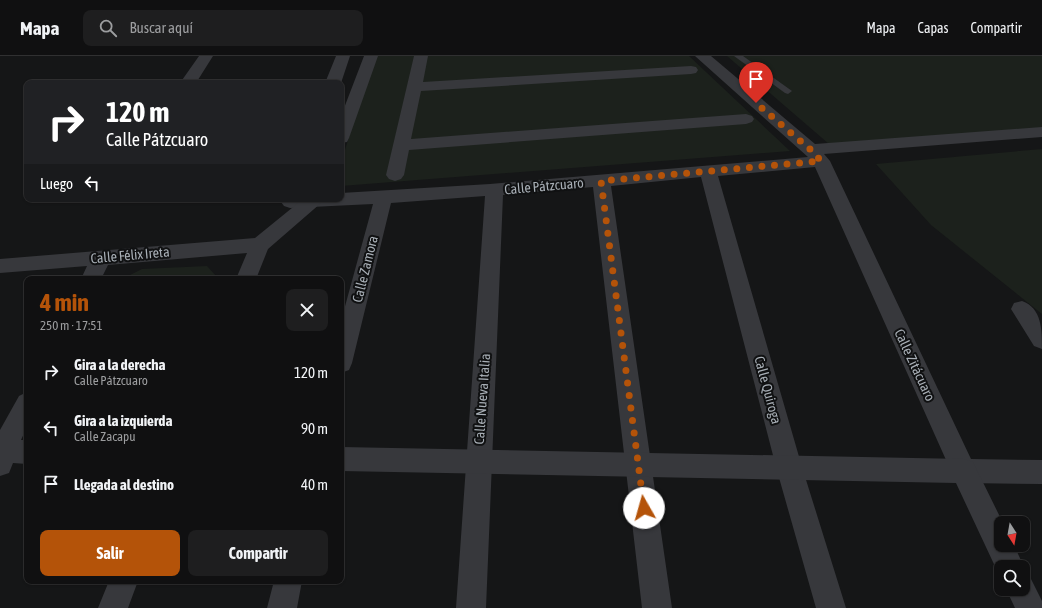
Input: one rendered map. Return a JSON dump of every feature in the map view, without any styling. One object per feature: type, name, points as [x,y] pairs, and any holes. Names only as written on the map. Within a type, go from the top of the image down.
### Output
[{"type":"street","points":[[190,80],[206,56]]},
{"type":"street","points":[[334,80],[343,56]]},
{"type":"street","points":[[344,130],[371,56]]},
{"type":"street","points":[[395,175],[421,56]]},
{"type":"street","points":[[702,56],[816,156]]},
{"type":"street","points":[[645,60],[658,72]]},
{"type":"street","points":[[414,87],[691,70]]},
{"type":"street","points":[[402,145],[746,119]]},
{"type":"street","name":"Calle Pátzcuaro","points":[[344,200],[383,199],[494,191],[708,171],[816,156],[1042,132]]},
{"type":"street","name":"Calle Zitácuaro","points":[[816,156],[1007,560]]},
{"type":"street","name":"Calle Quiroga","points":[[708,171],[789,467],[831,608]]},
{"type":"street","points":[[601,181],[657,608]]},
{"type":"street","name":"Calle Nueva Italia","points":[[471,608],[494,191]]},
{"type":"street","name":"Calle Zamora","points":[[344,351],[383,199]]},
{"type":"street","points":[[247,276],[260,245],[293,205],[306,202]]},
{"type":"street","name":"Calle Félix Ireta","points":[[0,266],[260,245]]},
{"type":"street","points":[[92,276],[102,257]]},
{"type":"street","points":[[1022,309],[1042,340]]},
{"type":"street","points":[[1,456],[24,409]]},
{"type":"street","points":[[1,456],[24,452]]},
{"type":"street","points":[[344,459],[1042,472]]},
{"type":"street","points":[[113,608],[123,584]]},
{"type":"street","points":[[282,608],[287,584]]},
{"type":"street","points":[[1024,596],[1030,608]]},
{"type":"lane","points":[[738,56],[788,91]]},
{"type":"shaded area","points":[[375,56],[689,56],[790,151],[344,186],[344,153]]},
{"type":"shaded area","points":[[727,56],[1042,56],[1042,128],[829,144]]},
{"type":"shaded area","points":[[1042,149],[1042,314],[931,225],[876,164]]},
{"type":"shaded area","points":[[207,266],[216,276],[128,276],[142,269]]},
{"type":"route","points":[[644,508],[601,181],[821,161],[811,150],[756,103]]}]
